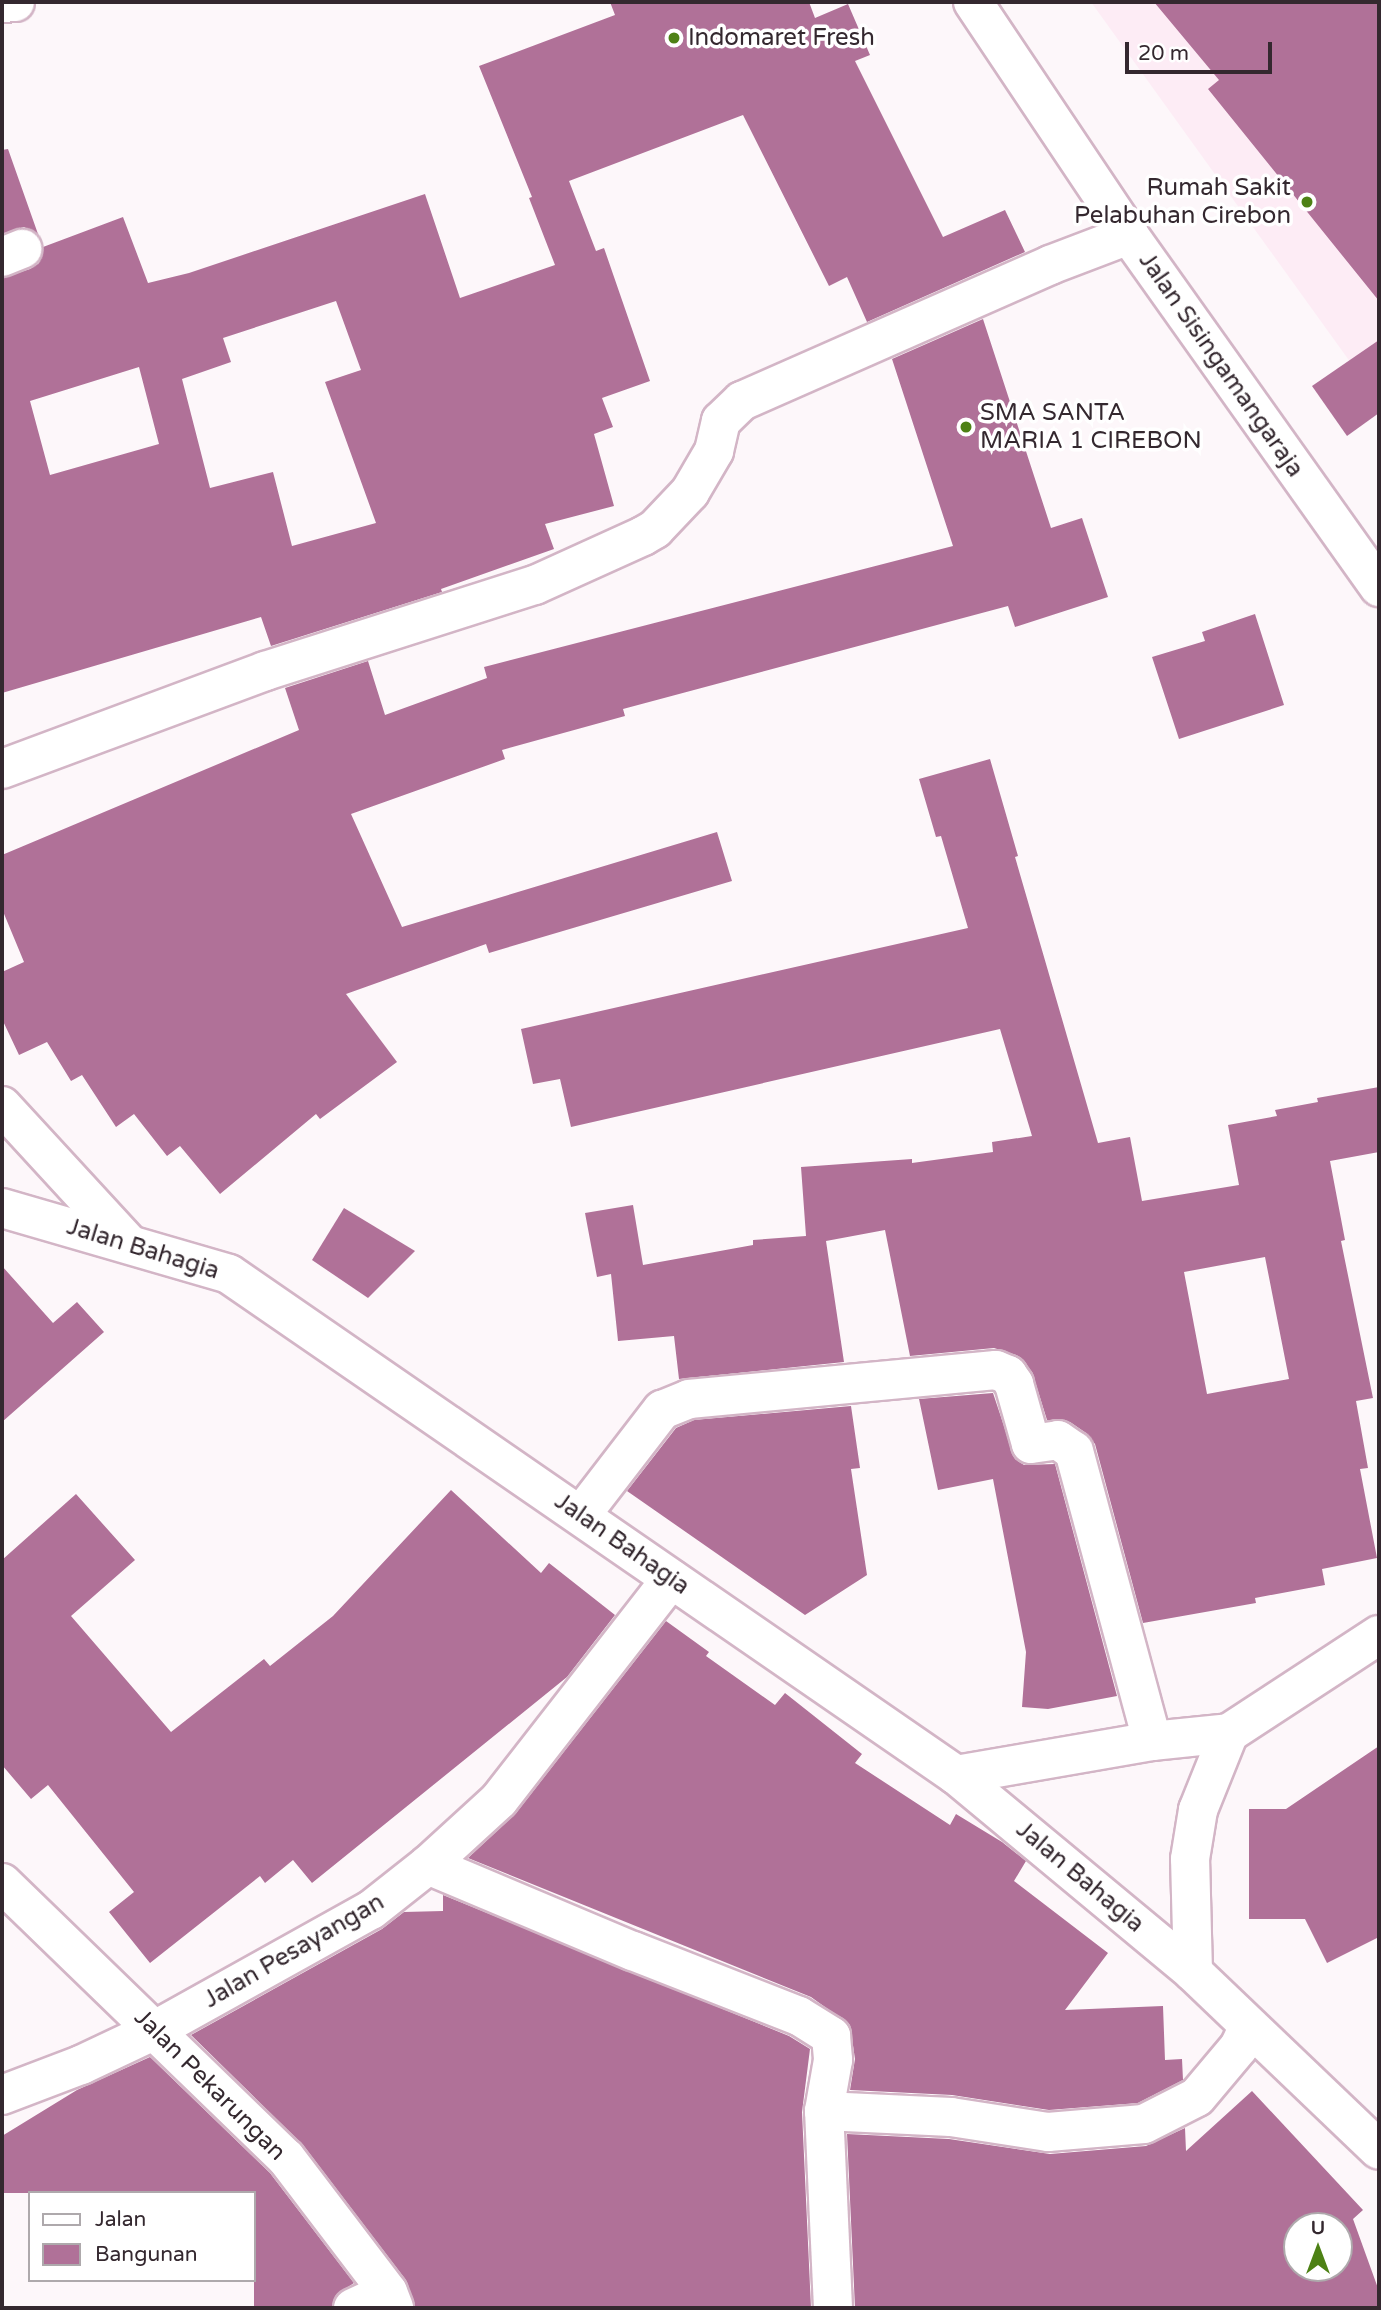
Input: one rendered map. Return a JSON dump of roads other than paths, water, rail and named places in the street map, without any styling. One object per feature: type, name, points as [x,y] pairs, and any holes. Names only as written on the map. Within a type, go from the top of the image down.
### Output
[{"type":"main road","points":[[2,2],[15,2]]},
{"type":"main road","name":"Jalan Sisingamangaraja","points":[[973,2],[1129,235],[1379,587]]},
{"type":"main road","points":[[2,769],[265,671],[535,585],[643,536],[655,529],[690,492],[714,451],[720,421],[742,401],[1050,265],[1129,235]]},
{"type":"main road","points":[[2,1106],[128,1243]]},
{"type":"main road","name":"Jalan Bahagia","points":[[2,1208],[229,1274],[956,1775],[1193,1972],[1379,2150]]},
{"type":"main road","points":[[581,1516],[662,1410],[689,1399],[996,1370],[1008,1375],[1014,1384],[1031,1444],[1058,1440],[1074,1451],[1152,1741]]},
{"type":"main road","name":"Jalan Pesayangan","points":[[2,2095],[81,2065],[155,2030],[371,1910],[428,1865],[499,1800],[671,1579]]},
{"type":"main road","points":[[956,1775],[1152,1741],[1229,1733],[1379,1634]]},
{"type":"main road","points":[[1193,1972],[1190,1859],[1198,1810],[1229,1733]]},
{"type":"main road","points":[[428,1865],[633,1951],[799,2016],[831,2036],[833,2060],[824,2111],[833,2308]]},
{"type":"main road","name":"Jalan Pekarungan","points":[[2,1883],[286,2158],[391,2300]]},
{"type":"main road","points":[[824,2111],[951,2117],[1048,2132],[1144,2124],[1197,2097],[1239,2047],[1249,2026]]},
{"type":"main road","points":[[353,2308],[391,2300]]},
{"type":"place","name":"Indomaret Fresh","points":[[674,38]]},
{"type":"place","name":"Rumah Sakit Pelabuhan Cirebon","points":[[1307,202]]},
{"type":"place","name":"SMA SANTA MARIA 1 CIREBON","points":[[966,427]]}]
